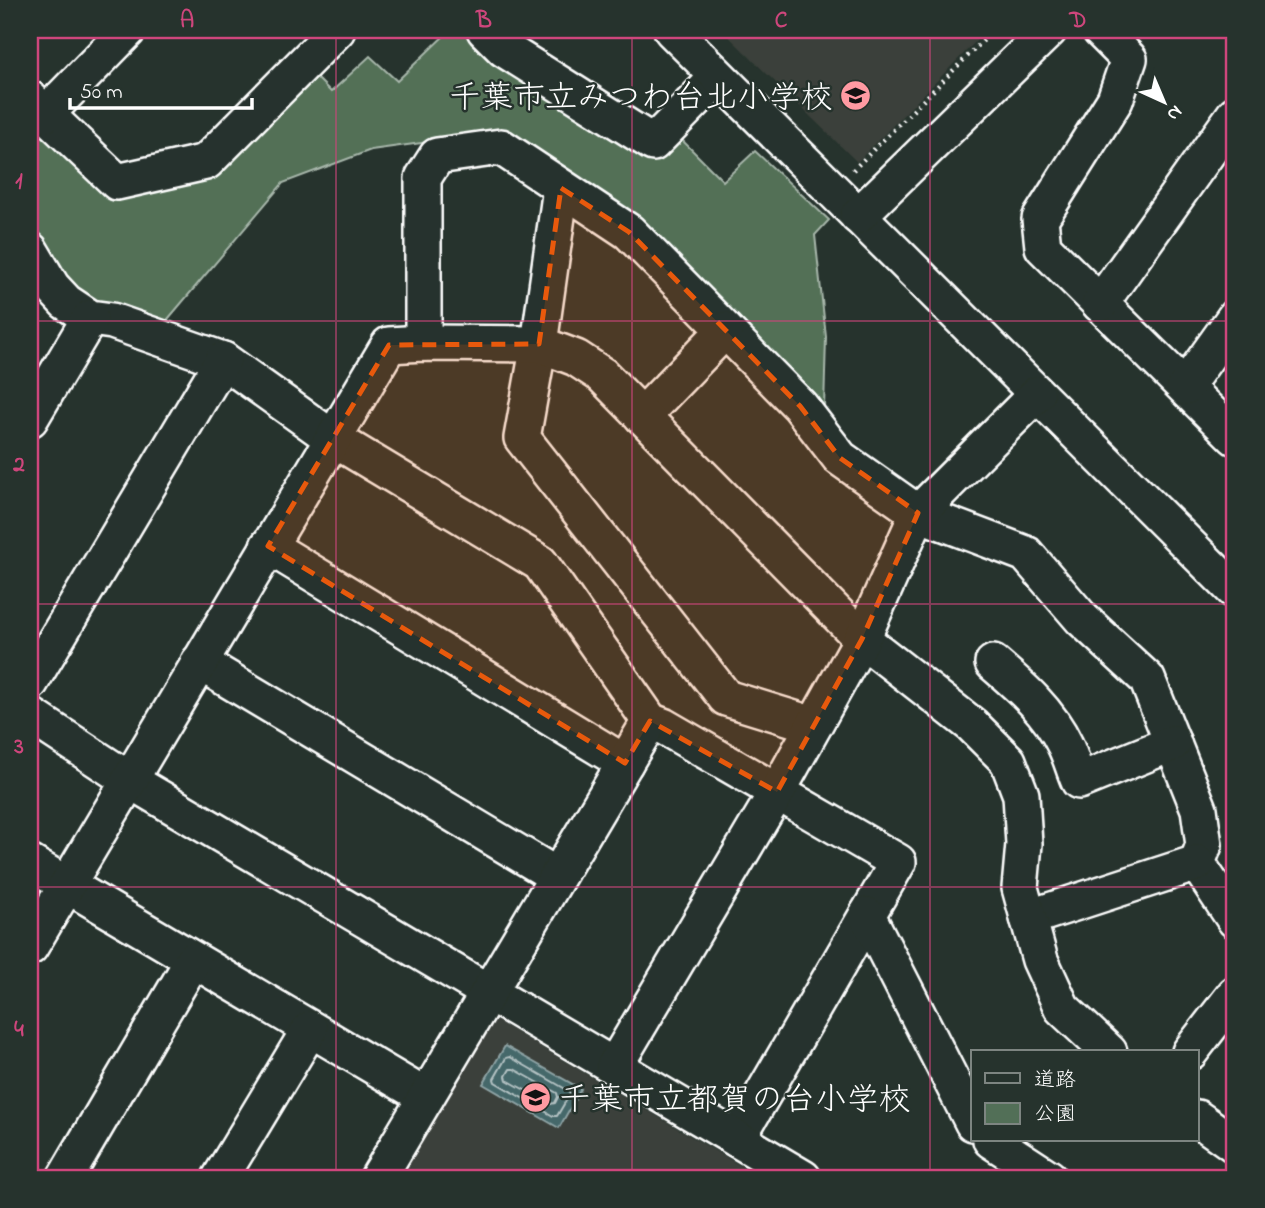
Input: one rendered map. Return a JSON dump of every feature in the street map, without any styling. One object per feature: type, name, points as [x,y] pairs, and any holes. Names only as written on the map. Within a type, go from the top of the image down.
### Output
[{"type":"street","points":[[128,30],[38,106],[117,182],[206,162],[337,30]]},
{"type":"street","points":[[485,30],[504,49],[653,142],[718,76]]},
{"type":"street","points":[[672,30],[1235,591]]},
{"type":"street","points":[[858,216],[1049,30]]},
{"type":"street","points":[[1100,30],[1129,59],[1115,100],[1040,219],[1043,247],[1235,437]]},
{"type":"street","points":[[1100,303],[1235,114]]},
{"type":"street","points":[[423,343],[423,178],[437,156],[501,147],[629,232],[800,406],[840,457],[918,513],[1026,554],[1082,619],[1147,680],[1199,809],[1204,845],[1197,863]]},
{"type":"street","points":[[561,188],[539,344],[522,438],[726,698],[814,725]]},
{"type":"street","points":[[30,250],[65,303],[90,318],[112,321],[223,360],[332,438],[540,564],[650,721],[898,862],[737,1139]]},
{"type":"street","points":[[1185,387],[1235,317]]},
{"type":"street","points":[[30,419],[90,318]]},
{"type":"street","points":[[642,416],[725,330]]},
{"type":"street","points":[[30,947],[389,345],[539,344],[576,358],[602,375],[862,639],[972,725],[1008,761],[1021,795],[1024,844],[1020,888],[1040,960],[1062,1008],[1107,1050]]},
{"type":"street","points":[[30,683],[223,360]]},
{"type":"street","points":[[614,1067],[776,792],[862,639],[918,513],[1037,394]]},
{"type":"street","points":[[268,546],[625,763]]},
{"type":"street","points":[[199,662],[557,876]]},
{"type":"street","points":[[993,663],[1024,690],[1047,716],[1065,745],[1079,781],[1173,743]]},
{"type":"street","points":[[30,715],[129,780],[803,1178]]},
{"type":"street","points":[[378,1178],[650,721]]},
{"type":"street","points":[[30,863],[426,1097]]},
{"type":"street","points":[[1028,918],[1197,863]]},
{"type":"street","points":[[1197,863],[1235,920]]},
{"type":"street","points":[[867,915],[971,1120]]},
{"type":"street","points":[[65,1178],[193,960]]},
{"type":"street","points":[[1192,1050],[1235,994]]},
{"type":"street","points":[[220,1178],[310,1029]]},
{"type":"street","points":[[1198,1119],[1235,1145]]},
{"type":"street","points":[[994,1142],[1049,1178]]},
{"type":"path","points":[[833,191],[994,30]]},
{"type":"highlighted area","points":[[561,188],[629,232],[800,406],[840,458],[918,513],[862,639],[777,792],[650,721],[625,763],[268,546],[389,345],[539,344]]},
{"type":"shaded area","name":"千葉市立みつわ台北小学校","points":[[722,30],[987,30],[857,162]]},
{"type":"shaded area","name":"千葉市立都賀の台小学校","points":[[492,1018],[761,1178],[397,1178]]},
{"type":"green space","points":[[450,30],[470,30],[678,136],[723,181],[755,151],[829,220],[815,235],[826,337],[824,409],[658,241],[501,132],[371,150],[283,183],[163,325],[75,294],[54,269],[30,228],[30,112],[113,194],[213,174],[312,73],[331,92],[370,56],[397,81]]},
{"type":"water","points":[[505,1046],[581,1089],[559,1128],[483,1084]]},
{"type":"place","name":"千葉市立みつわ台北小学校","points":[[856,96]]},
{"type":"place","name":"千葉市立都賀の台小学校","points":[[536,1098]]}]
